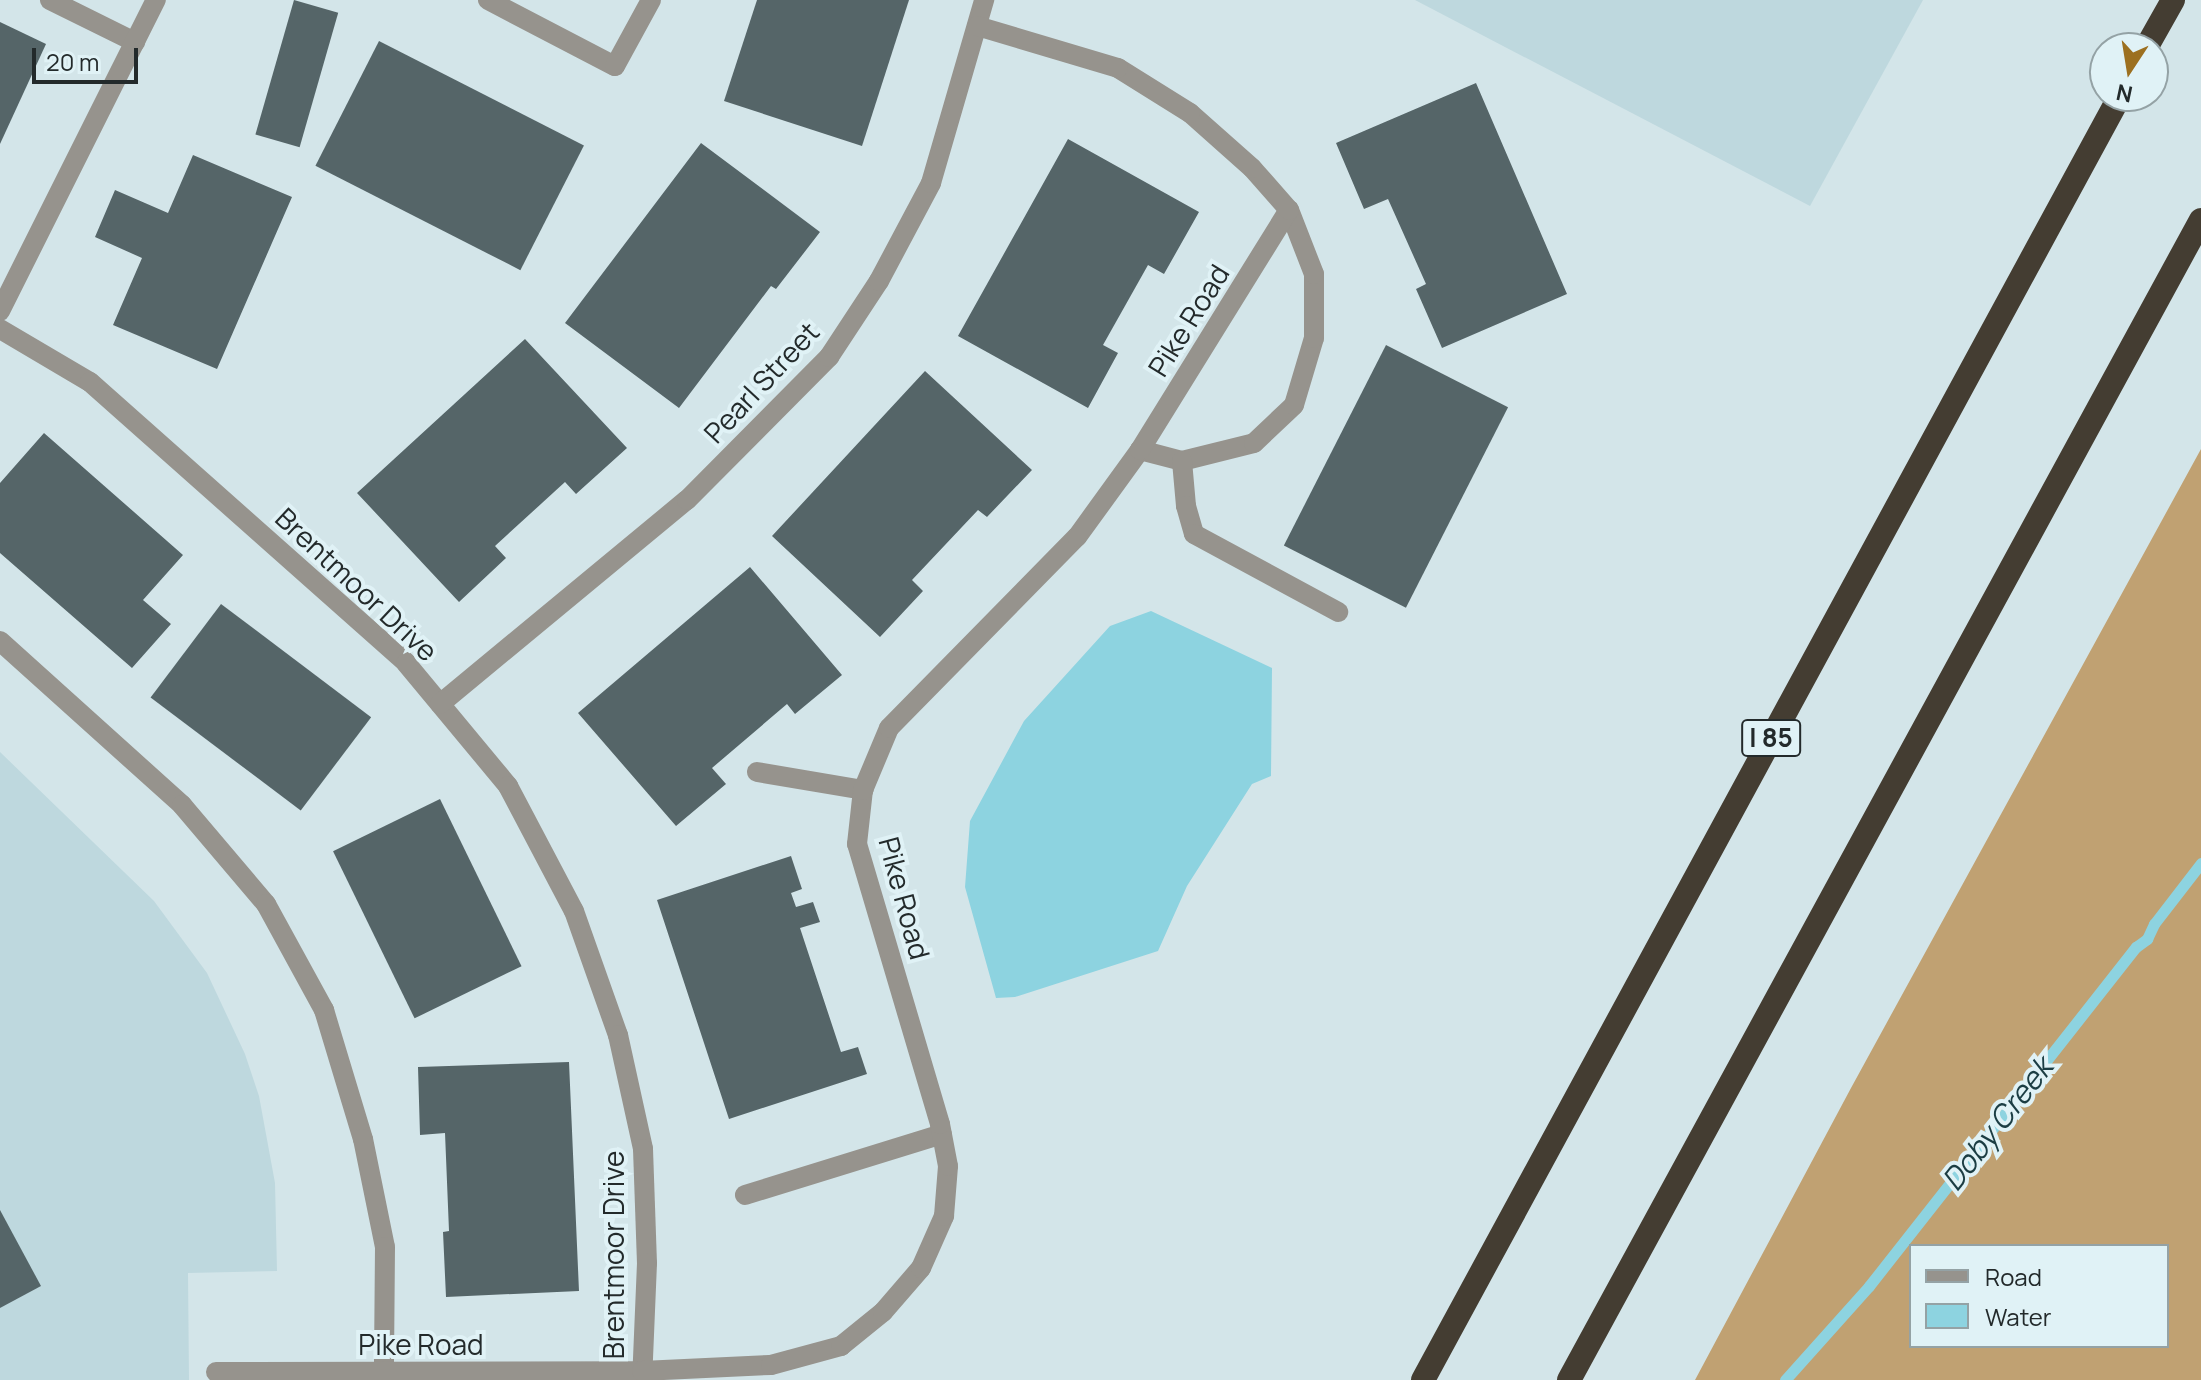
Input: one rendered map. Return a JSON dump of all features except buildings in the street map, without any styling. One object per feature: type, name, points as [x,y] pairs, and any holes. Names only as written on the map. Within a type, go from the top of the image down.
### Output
[{"type":"highway","points":[[2155,32],[2173,0]]},
{"type":"highway","name":"I 85","points":[[1423,1380],[2111,112]]},
{"type":"highway","points":[[1569,1380],[2201,220]]},
{"type":"street","points":[[50,0],[135,42]]},
{"type":"street","points":[[0,311],[156,0]]},
{"type":"street","points":[[488,0],[615,66],[651,0]]},
{"type":"street","name":"Pearl Street","points":[[440,704],[687,500],[829,357],[879,281],[931,183],[984,0]]},
{"type":"street","points":[[977,26],[1118,68],[1190,113],[1252,168],[1289,210],[1314,274],[1314,338],[1294,405],[1254,443],[1182,461],[1140,450]]},
{"type":"street","name":"Pike Road","points":[[216,1372],[642,1375],[771,1365],[841,1346],[883,1312],[921,1268],[944,1216],[948,1166],[942,1134],[857,844],[863,790],[889,728],[1077,537],[1140,450],[1289,210]]},
{"type":"street","name":"Brentmoor Drive","points":[[0,329],[90,382],[406,663],[508,786],[574,911],[618,1035],[643,1149],[647,1263],[642,1375]]},
{"type":"street","points":[[1182,461],[1186,506],[1194,534],[1338,612]]},
{"type":"street","points":[[0,641],[182,805],[266,904],[324,1010],[363,1139],[385,1247],[384,1372]]},
{"type":"street","points":[[757,772],[863,790]]},
{"type":"street","points":[[745,1195],[942,1134]]},
{"type":"shaded area","points":[[1415,0],[1923,0],[1810,206]]},
{"type":"shaded area","points":[[2201,449],[2201,1380],[1695,1380],[1851,1088]]},
{"type":"shaded area","points":[[0,752],[154,901],[207,973],[245,1054],[259,1096],[275,1183],[277,1271],[188,1273],[189,1380],[0,1380]]},
{"type":"water","points":[[1151,611],[1272,668],[1271,776],[1252,784],[1187,886],[1158,951],[1015,997],[996,998],[965,887],[970,821],[1024,721],[1110,626]]},
{"type":"waterway","name":"Doby Creek","points":[[1785,1380],[1869,1286],[2136,947],[2147,939],[2154,924],[2201,863]]}]
